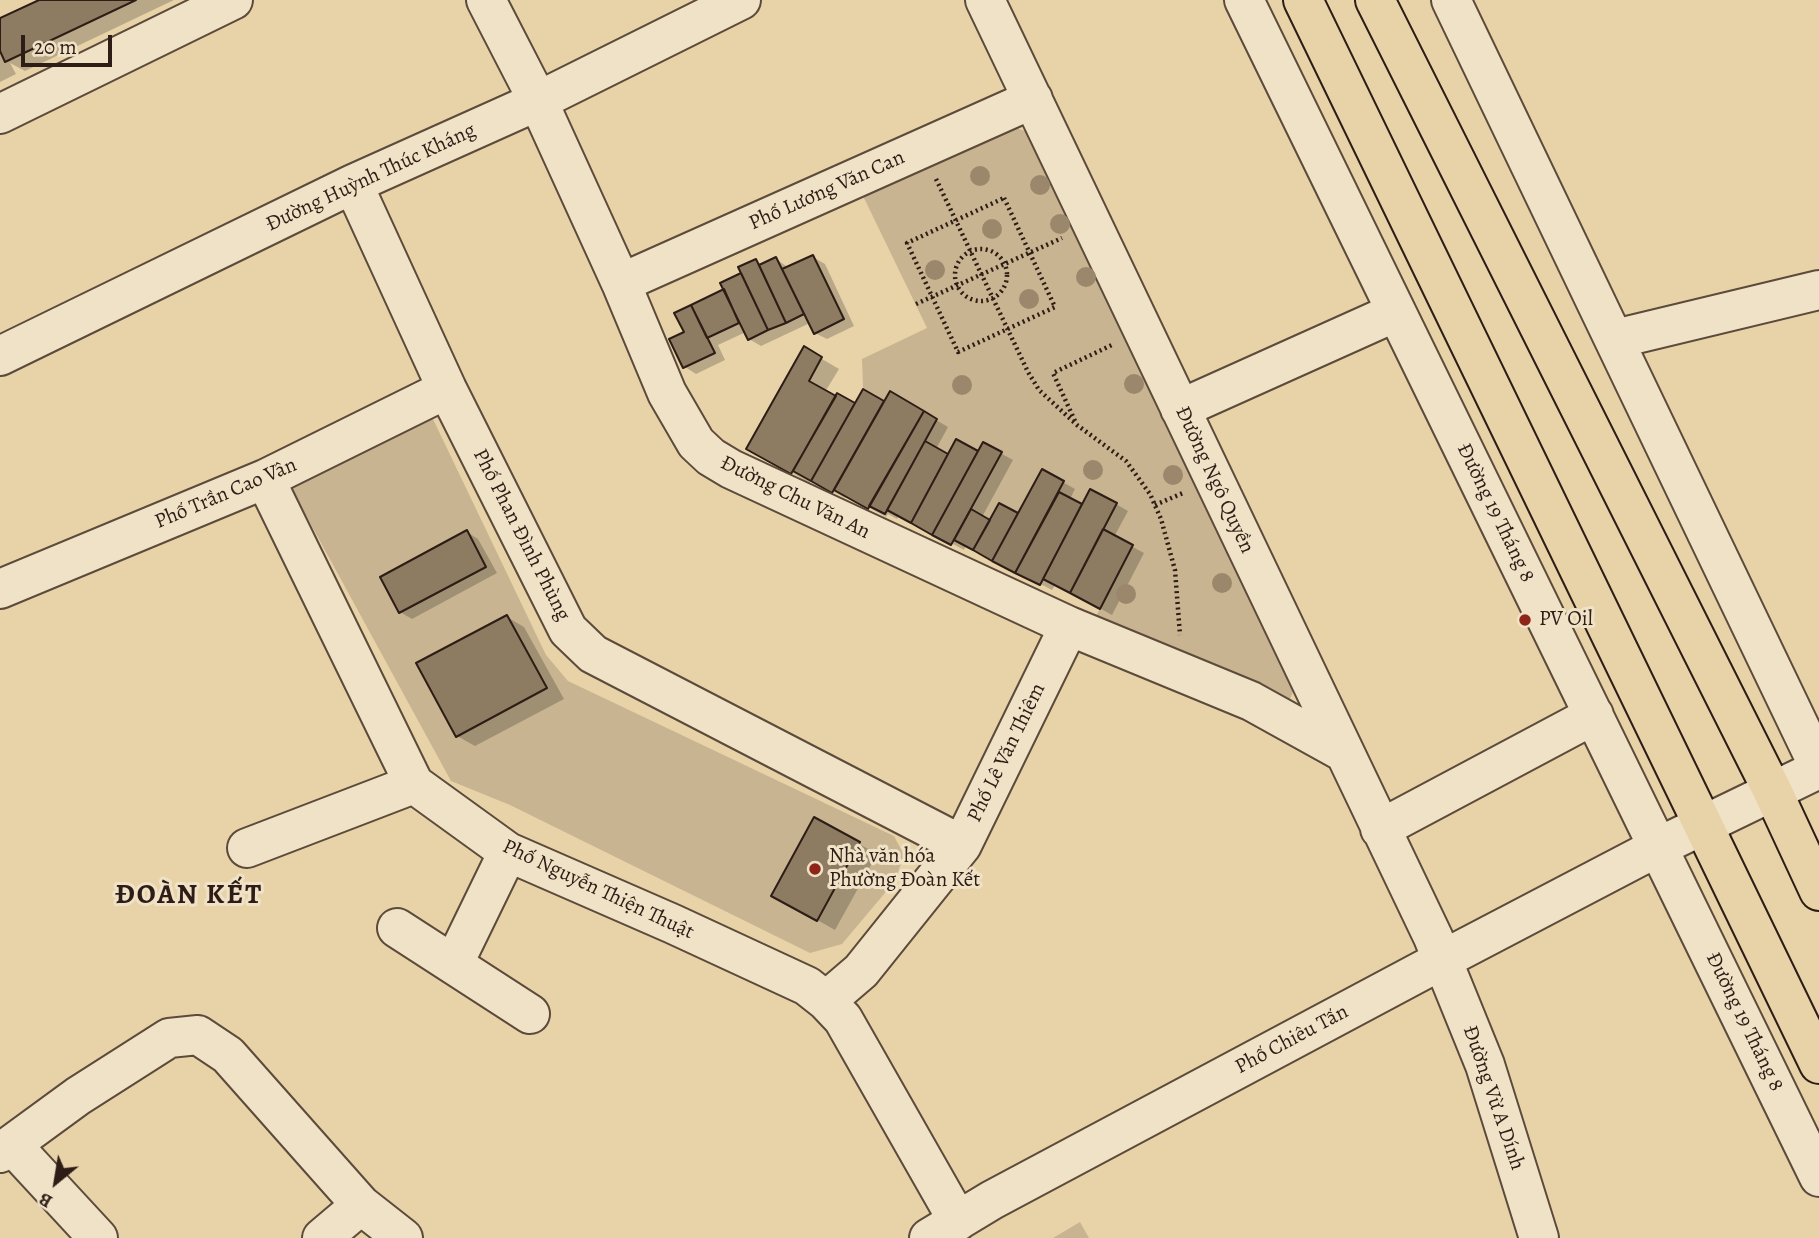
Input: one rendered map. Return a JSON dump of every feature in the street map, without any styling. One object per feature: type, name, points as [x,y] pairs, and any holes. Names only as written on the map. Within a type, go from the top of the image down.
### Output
[{"type":"highway","points":[[1303,0],[1819,1064]]},
{"type":"highway","points":[[1375,0],[1772,790],[1819,891]]},
{"type":"street","points":[[0,114],[233,0]]},
{"type":"street","name":"Đường Chu Văn An","points":[[486,0],[538,101],[681,419],[696,443],[711,457],[731,469],[1069,626],[1251,701],[1343,752]]},
{"type":"street","name":"Đường Huỳnh Thúc Kháng","points":[[0,356],[354,184],[538,101],[741,0]]},
{"type":"street","name":"Đường Ngô Quyền","points":[[985,0],[1443,960]]},
{"type":"street","name":"Đường 19 Tháng 8","points":[[1244,0],[1819,1177]]},
{"type":"street","points":[[1451,0],[1819,768]]},
{"type":"street","name":"Phố Lương Văn Can","points":[[621,283],[1033,99]]},
{"type":"street","name":"Phố Phan Đình Phùng","points":[[354,184],[447,388],[568,630],[593,654],[962,845]]},
{"type":"street","points":[[1615,339],[1819,290]]},
{"type":"street","points":[[1180,409],[1396,312]]},
{"type":"street","name":"Phố Trần Cao Vân","points":[[3,577],[265,480],[447,388]]},
{"type":"street","name":"Phố Nguyễn Thiện Thuật","points":[[265,480],[414,784],[508,852],[807,986],[826,1001],[843,1019],[943,1229]]},
{"type":"street","name":"Phố Lê Văn Thiêm","points":[[826,1001],[861,971],[962,845],[1069,626]]},
{"type":"street","points":[[1380,830],[1594,715]]},
{"type":"street","name":"Phố Chiêu Tấn","points":[[943,1229],[992,1200],[1443,960],[1658,847],[1819,768]]},
{"type":"street","points":[[247,848],[414,784]]},
{"type":"street","points":[[454,963],[508,852]]},
{"type":"street","points":[[397,928],[530,1014]]},
{"type":"street","name":"Đường Vừ A Dính","points":[[1443,960],[1485,1065],[1539,1238]]},
{"type":"street","points":[[98,1238],[6,1149],[78,1096],[169,1038],[198,1035],[228,1055],[361,1205],[403,1238]]},
{"type":"street","points":[[321,1238],[361,1205]]},
{"type":"path","points":[[933,172],[1039,390],[1077,425],[1126,461],[1155,505],[1169,543],[1175,570],[1180,644]]},
{"type":"path","points":[[1004,198],[1055,307],[958,352],[907,243],[957,220],[1004,198]]},
{"type":"path","points":[[916,304],[1065,236]]},
{"type":"path","points":[[971,251],[993,251],[1005,264],[1005,285],[993,298],[970,298],[958,285],[958,263],[971,251]]},
{"type":"path","points":[[1077,425],[1053,373],[1125,338]]},
{"type":"path","points":[[1155,505],[1194,488]]},
{"type":"shaded area","points":[[1016,128],[1028,132],[1292,683],[1293,692],[1290,699],[1284,703],[1094,620],[1133,545],[1103,529],[1117,503],[1090,489],[1082,504],[1059,492],[1064,481],[1042,469],[1018,513],[999,503],[990,520],[971,509],[1002,452],[983,442],[978,451],[956,440],[948,454],[925,441],[937,419],[890,392],[884,401],[863,389],[862,359],[927,328],[863,196],[1004,131]]},
{"type":"shaded area","points":[[432,417],[546,655],[568,681],[894,836],[904,855],[895,881],[842,944],[810,953],[510,805],[451,781],[291,488]]},
{"type":"shaded area","points":[[1080,1222],[1089,1238],[1053,1238]]},
{"type":"building","points":[[39,0],[136,0],[5,62],[0,51],[0,18]]},
{"type":"building","points":[[813,255],[844,319],[814,334],[782,269]]},
{"type":"building","points":[[776,257],[804,314],[786,323],[759,265]]},
{"type":"building","points":[[756,259],[786,323],[768,330],[738,267]]},
{"type":"building","points":[[741,273],[768,330],[748,340],[720,283]]},
{"type":"building","points":[[724,289],[739,323],[707,338],[691,305]]},
{"type":"building","points":[[691,305],[715,353],[683,368],[669,339],[684,332],[674,313]]},
{"type":"building","points":[[804,346],[822,357],[809,381],[836,396],[791,474],[746,449]]},
{"type":"building","points":[[863,389],[884,401],[832,493],[811,481]]},
{"type":"building","points":[[890,391],[924,411],[868,509],[834,490]]},
{"type":"building","points":[[837,393],[855,403],[811,481],[793,471]]},
{"type":"building","points":[[924,411],[937,419],[885,514],[869,506]]},
{"type":"building","points":[[956,439],[978,451],[932,535],[911,523]]},
{"type":"building","points":[[925,441],[948,454],[911,523],[887,510]]},
{"type":"building","points":[[983,442],[1002,452],[951,545],[932,535]]},
{"type":"building","points":[[1042,469],[1064,481],[1015,573],[992,561]]},
{"type":"building","points":[[1090,489],[1117,503],[1070,593],[1043,579]]},
{"type":"building","points":[[1059,492],[1082,504],[1040,585],[1015,573]]},
{"type":"building","points":[[999,503],[1018,513],[992,561],[973,550]]},
{"type":"building","points":[[971,509],[990,520],[973,550],[954,540]]},
{"type":"building","points":[[1103,529],[1133,545],[1100,609],[1070,593]]},
{"type":"building","points":[[467,530],[486,567],[399,613],[380,577]]},
{"type":"building","points":[[507,615],[547,688],[456,737],[416,663]]},
{"type":"building","name":"Nhà văn hóa Phường Đoàn Kết","points":[[814,817],[860,842],[817,921],[771,896]]},
{"type":"place","name":"PV Oil","points":[[1525,620]]},
{"type":"place","name":"Nhà văn hóa Phường Đoàn Kết","points":[[815,869]]},
{"type":"district","name":"ĐOÀN KẾT","points":[[189,896]]}]
